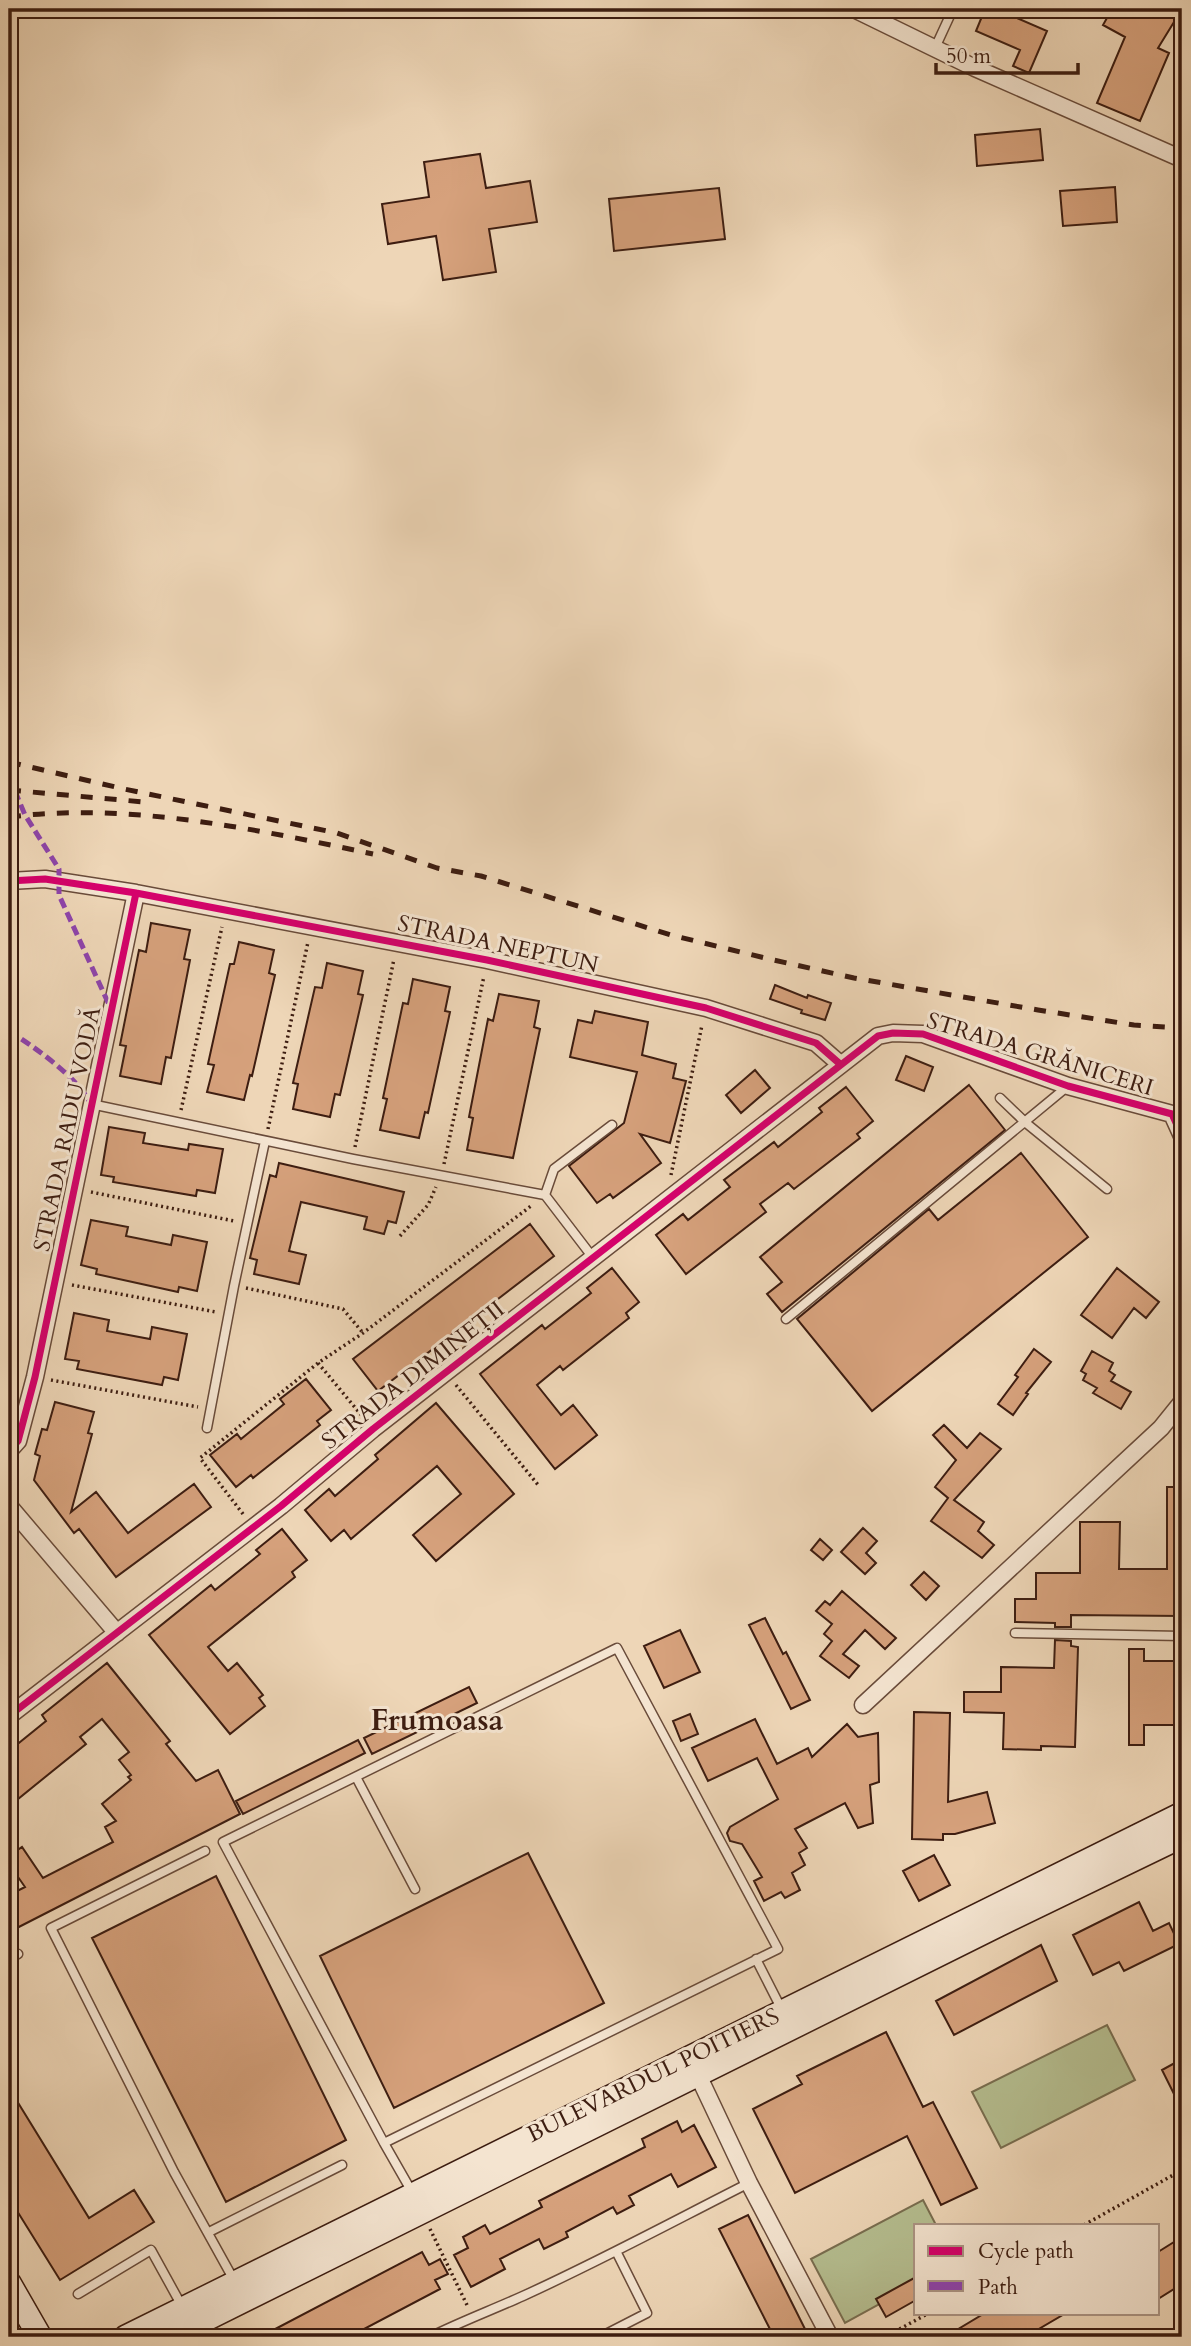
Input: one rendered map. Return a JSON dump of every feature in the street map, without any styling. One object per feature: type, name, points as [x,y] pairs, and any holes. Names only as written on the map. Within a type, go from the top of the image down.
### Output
[{"type":"main road","name":"BULEVARDUL POITIERS","points":[[417,2202],[698,2075],[787,2020],[1182,1814]]},
{"type":"main road","name":"BULEVARDUL POITIERS","points":[[126,2337],[187,2317],[787,2020],[1182,1836]]},
{"type":"main road","points":[[9,2283],[40,2337]]},
{"type":"main road","name":"BULEVARDUL POITIERS","points":[[170,2337],[187,2317]]},
{"type":"street","points":[[854,9],[1182,159]]},
{"type":"street","name":"STRADA NEPTUN","points":[[9,881],[46,880],[225,909],[487,960],[706,1008],[816,1043],[840,1064]]},
{"type":"street","name":"STRADA RADU VODĂ","points":[[9,1451],[18,1441],[35,1377],[136,893]]},
{"type":"street","name":"STRADA GRĂNICERI","points":[[840,1064],[878,1036],[893,1033],[923,1034],[1068,1087],[1172,1114],[1182,1136]]},
{"type":"street","name":"STRADA DIMINEȚII","points":[[9,1716],[840,1064]]},
{"type":"street","points":[[863,1705],[1161,1428],[1182,1402]]},
{"type":"street","points":[[9,1506],[117,1633]]},
{"type":"street","points":[[698,2075],[749,2183],[830,2337]]},
{"type":"lane","points":[[935,48],[953,9]]},
{"type":"lane","points":[[786,1319],[1068,1087]]},
{"type":"lane","points":[[1000,1098],[1026,1123],[1107,1189]]},
{"type":"lane","points":[[91,1104],[265,1142],[545,1195],[594,1259]]},
{"type":"lane","points":[[545,1195],[554,1169],[612,1125]]},
{"type":"lane","points":[[207,1428],[265,1142]]},
{"type":"lane","points":[[1014,1633],[1182,1636]]},
{"type":"lane","points":[[384,2143],[778,1949],[617,1648],[223,1842],[384,2143],[417,2202]]},
{"type":"lane","points":[[356,1777],[415,1889]]},
{"type":"lane","points":[[205,1851],[51,1928],[174,2172],[240,2291]]},
{"type":"lane","points":[[9,1959],[18,1954]]},
{"type":"lane","points":[[756,1959],[787,2020]]},
{"type":"lane","points":[[209,2232],[342,2165]]},
{"type":"lane","points":[[430,2337],[616,2251],[749,2183]]},
{"type":"lane","points":[[78,2294],[151,2250],[187,2317]]},
{"type":"lane","points":[[610,2337],[608,2333],[647,2313],[616,2251]]},
{"type":"path","points":[[178,1123],[225,909]]},
{"type":"path","points":[[265,1142],[312,926]]},
{"type":"path","points":[[353,1159],[398,942]]},
{"type":"path","points":[[400,1236],[428,1205],[441,1177],[487,960]]},
{"type":"path","points":[[666,1201],[706,1008]]},
{"type":"path","points":[[74,1189],[247,1223]]},
{"type":"path","points":[[253,1527],[200,1458],[317,1363],[363,1333],[545,1195]]},
{"type":"path","points":[[55,1282],[228,1314]]},
{"type":"path","points":[[234,1286],[343,1309],[363,1333]]},
{"type":"path","points":[[317,1363],[373,1429]]},
{"type":"path","points":[[446,1373],[539,1486]]},
{"type":"path","points":[[35,1377],[211,1409]]},
{"type":"path","points":[[1086,2224],[1175,2174]]},
{"type":"path","points":[[417,2202],[472,2316]]},
{"type":"path","points":[[885,2337],[927,2314]]},
{"type":"green space","points":[[1107,2025],[1135,2080],[1001,2148],[972,2092]]},
{"type":"green space","points":[[923,2200],[935,2224],[914,2224],[914,2285],[845,2323],[811,2259]]},
{"type":"building","points":[[985,9],[996,9],[1047,31],[1029,73],[1013,66],[1020,50],[976,31]]},
{"type":"building","points":[[1112,9],[1125,9],[1140,17],[1145,9],[1182,9],[1158,48],[1169,53],[1140,121],[1097,103],[1125,37],[1103,25]]},
{"type":"building","points":[[1040,129],[1043,160],[977,166],[975,135]]},
{"type":"building","points":[[480,154],[486,188],[530,181],[537,222],[489,229],[496,272],[443,280],[436,236],[388,244],[382,204],[429,197],[424,162]]},
{"type":"building","points":[[1115,187],[1117,222],[1063,226],[1060,191]]},
{"type":"building","points":[[719,188],[725,239],[614,251],[609,199]]},
{"type":"building","points":[[151,923],[190,930],[184,959],[190,960],[171,1058],[166,1057],[161,1084],[120,1076],[126,1046],[120,1045],[139,950],[146,952]]},
{"type":"building","points":[[239,942],[274,950],[269,973],[275,975],[244,1100],[207,1092],[214,1065],[208,1064],[230,964],[234,964]]},
{"type":"building","points":[[327,963],[363,971],[358,994],[363,995],[340,1095],[335,1094],[330,1117],[293,1109],[298,1084],[293,1083],[315,987],[322,988]]},
{"type":"building","points":[[413,979],[450,987],[445,1011],[450,1012],[428,1113],[425,1112],[419,1138],[380,1130],[387,1099],[383,1098],[403,1003],[408,1004]]},
{"type":"building","points":[[775,985],[807,998],[808,995],[831,1003],[825,1020],[770,999]]},
{"type":"building","points":[[499,994],[539,1001],[534,1027],[540,1029],[513,1158],[467,1150],[473,1118],[469,1117],[488,1019],[493,1021]]},
{"type":"building","points":[[595,1011],[648,1022],[642,1055],[676,1064],[673,1078],[686,1081],[670,1143],[640,1134],[661,1163],[613,1198],[610,1194],[597,1203],[569,1166],[624,1123],[637,1072],[570,1057],[578,1020],[592,1023]]},
{"type":"building","points":[[906,1056],[933,1067],[924,1091],[896,1080]]},
{"type":"building","points":[[755,1070],[770,1088],[741,1113],[726,1095]]},
{"type":"building","points":[[969,1085],[1005,1130],[782,1312],[767,1294],[782,1282],[760,1257]]},
{"type":"building","points":[[846,1087],[873,1121],[857,1134],[860,1138],[794,1189],[788,1183],[760,1204],[766,1212],[686,1274],[656,1235],[683,1214],[688,1220],[730,1187],[724,1180],[774,1142],[778,1147],[822,1112],[819,1108]]},
{"type":"building","points":[[109,1127],[145,1133],[143,1143],[188,1150],[189,1144],[223,1149],[215,1193],[197,1190],[196,1196],[113,1182],[114,1177],[101,1175]]},
{"type":"building","points":[[1021,1153],[1088,1237],[872,1411],[797,1319],[929,1209],[938,1220]]},
{"type":"building","points":[[279,1163],[404,1192],[396,1223],[388,1221],[384,1234],[364,1229],[367,1217],[301,1202],[289,1251],[306,1255],[299,1284],[254,1274],[257,1260],[250,1258],[270,1175],[276,1177]]},
{"type":"building","points":[[91,1220],[128,1227],[126,1236],[171,1245],[173,1235],[207,1242],[197,1291],[179,1287],[178,1292],[96,1274],[97,1269],[81,1265]]},
{"type":"building","points":[[530,1224],[554,1256],[378,1391],[353,1359]]},
{"type":"building","points":[[612,1268],[639,1302],[626,1313],[629,1318],[563,1370],[560,1366],[537,1385],[561,1415],[573,1405],[597,1435],[555,1469],[480,1374],[542,1325],[545,1329],[591,1293],[587,1288]]},
{"type":"building","points":[[1117,1268],[1159,1302],[1146,1318],[1134,1308],[1112,1338],[1081,1315]]},
{"type":"building","points":[[74,1313],[109,1320],[107,1331],[150,1339],[152,1327],[187,1334],[178,1380],[164,1377],[162,1385],[77,1369],[79,1361],[65,1359]]},
{"type":"building","points":[[1034,1349],[1051,1362],[1026,1393],[1028,1394],[1013,1415],[998,1404]]},
{"type":"building","points":[[1092,1351],[1113,1363],[1109,1371],[1115,1375],[1111,1381],[1131,1392],[1121,1409],[1093,1393],[1097,1388],[1083,1380],[1086,1374],[1081,1371]]},
{"type":"building","points":[[306,1379],[331,1410],[317,1421],[320,1425],[253,1478],[251,1475],[236,1487],[210,1455],[237,1434],[241,1439],[284,1404],[280,1399]]},
{"type":"building","points":[[55,1402],[94,1412],[88,1433],[92,1434],[71,1512],[96,1492],[128,1533],[194,1484],[211,1507],[116,1577],[79,1529],[74,1533],[34,1480],[40,1456],[35,1454],[42,1429],[47,1430]]},
{"type":"building","points":[[436,1403],[514,1494],[436,1561],[413,1535],[461,1494],[437,1466],[351,1539],[344,1530],[331,1541],[305,1510],[329,1489],[335,1496],[378,1459],[375,1455]]},
{"type":"building","points":[[944,1425],[967,1448],[980,1433],[1001,1449],[954,1500],[984,1522],[978,1531],[994,1545],[982,1558],[931,1521],[948,1498],[935,1487],[956,1460],[933,1435]]},
{"type":"building","points":[[1167,1487],[1182,1487],[1182,1616],[1071,1615],[1071,1627],[1055,1627],[1055,1623],[1015,1622],[1015,1599],[1036,1599],[1036,1573],[1080,1573],[1080,1522],[1120,1522],[1119,1569],[1167,1569]]},
{"type":"building","points":[[863,1528],[877,1541],[866,1553],[876,1563],[865,1574],[841,1552]]},
{"type":"building","points":[[282,1529],[307,1560],[292,1572],[295,1577],[208,1647],[228,1671],[237,1663],[263,1695],[259,1698],[265,1706],[230,1734],[149,1635],[211,1585],[215,1590],[260,1554],[256,1550]]},
{"type":"building","points":[[820,1539],[832,1550],[823,1560],[811,1550]]},
{"type":"building","points":[[924,1572],[939,1586],[926,1600],[911,1585]]},
{"type":"building","points":[[842,1591],[896,1638],[885,1649],[865,1630],[843,1654],[859,1666],[849,1678],[820,1656],[832,1641],[824,1634],[832,1624],[816,1611],[825,1601],[830,1605]]},
{"type":"building","points":[[765,1618],[810,1700],[791,1709],[749,1625]]},
{"type":"building","points":[[680,1630],[700,1672],[664,1688],[644,1646]]},
{"type":"building","points":[[1055,1640],[1071,1641],[1071,1646],[1078,1647],[1075,1747],[1003,1749],[1004,1713],[964,1712],[964,1692],[1001,1692],[1001,1667],[1054,1668]]},
{"type":"building","points":[[1129,1649],[1144,1649],[1144,1661],[1182,1661],[1182,1725],[1144,1725],[1144,1745],[1129,1745]]},
{"type":"building","points":[[107,1663],[170,1741],[166,1744],[196,1781],[218,1770],[240,1814],[9,1932],[9,1895],[25,1887],[9,1864],[9,1856],[22,1847],[43,1878],[113,1842],[105,1827],[116,1821],[102,1804],[131,1780],[128,1777],[131,1775],[119,1760],[129,1752],[102,1719],[80,1737],[86,1744],[18,1799],[9,1788],[9,1751],[46,1721],[42,1715]]},
{"type":"building","points":[[469,1687],[477,1703],[372,1754],[364,1738]]},
{"type":"building","points":[[914,1712],[950,1713],[948,1802],[987,1792],[995,1823],[955,1834],[943,1834],[943,1840],[912,1839]]},
{"type":"building","points":[[690,1714],[698,1734],[681,1741],[673,1721]]},
{"type":"building","points":[[755,1719],[777,1764],[808,1748],[812,1757],[847,1724],[858,1737],[878,1733],[879,1782],[870,1785],[873,1823],[858,1828],[845,1803],[795,1829],[807,1848],[799,1853],[805,1865],[792,1873],[800,1890],[785,1898],[781,1892],[764,1901],[754,1881],[762,1877],[742,1844],[730,1841],[727,1833],[730,1827],[778,1799],[757,1758],[708,1781],[692,1748]]},
{"type":"building","points":[[358,1740],[365,1753],[243,1814],[236,1801]]},
{"type":"building","points":[[528,1853],[604,2003],[394,2108],[320,1956]]},
{"type":"building","points":[[934,1855],[950,1885],[919,1901],[903,1871]]},
{"type":"building","points":[[216,1876],[346,2140],[226,2202],[92,1938]]},
{"type":"building","points":[[1139,1902],[1153,1931],[1169,1923],[1179,1944],[1124,1971],[1119,1962],[1093,1975],[1073,1935]]},
{"type":"building","points":[[1041,1945],[1057,1981],[954,2035],[936,2001]]},
{"type":"building","points":[[886,2032],[923,2107],[933,2102],[977,2188],[941,2205],[907,2136],[795,2193],[753,2109],[802,2084],[797,2076]]},
{"type":"building","points":[[1182,2059],[1182,2110],[1162,2070]]},
{"type":"building","points":[[9,2088],[89,2218],[134,2190],[154,2222],[60,2280],[9,2198]]},
{"type":"building","points":[[677,2121],[682,2132],[694,2125],[716,2167],[678,2187],[671,2174],[629,2196],[634,2205],[617,2214],[613,2207],[566,2232],[568,2237],[544,2249],[539,2239],[500,2259],[505,2269],[471,2287],[454,2255],[468,2248],[463,2237],[485,2225],[490,2234],[542,2207],[539,2201],[645,2147],[642,2139]]},
{"type":"building","points":[[748,2215],[809,2337],[774,2337],[719,2229]]},
{"type":"building","points":[[1182,2237],[1182,2284],[1160,2298],[1160,2251]]},
{"type":"building","points":[[422,2252],[429,2265],[440,2259],[448,2274],[435,2280],[440,2289],[349,2337],[260,2337]]},
{"type":"building","points":[[914,2278],[914,2301],[886,2317],[876,2299]]},
{"type":"building","points":[[983,2314],[1064,2314],[1025,2337],[945,2337]]},
{"type":"railway","points":[[9,762],[337,833],[437,868],[481,876],[671,935],[769,959],[854,978],[1038,1010],[1134,1025],[1182,1028]]},
{"type":"railway","points":[[9,790],[144,802]]},
{"type":"railway","points":[[9,817],[100,813],[192,820],[373,854]]},
{"type":"marked path","points":[[9,777],[25,815],[59,869],[59,895],[111,1009]]},
{"type":"marked path","points":[[9,1031],[66,1073],[91,1104]]},
{"type":"cycle path","points":[[9,881],[45,879],[136,893],[487,960],[706,1008],[816,1043],[840,1064]]},
{"type":"cycle path","points":[[9,1451],[18,1441],[35,1377],[136,893]]},
{"type":"cycle path","points":[[9,1716],[281,1506],[373,1429],[878,1036],[893,1033],[923,1034],[1068,1086],[1172,1114],[1182,1136]]},
{"type":"district","name":"Frumoasa","points":[[437,1720]]}]
